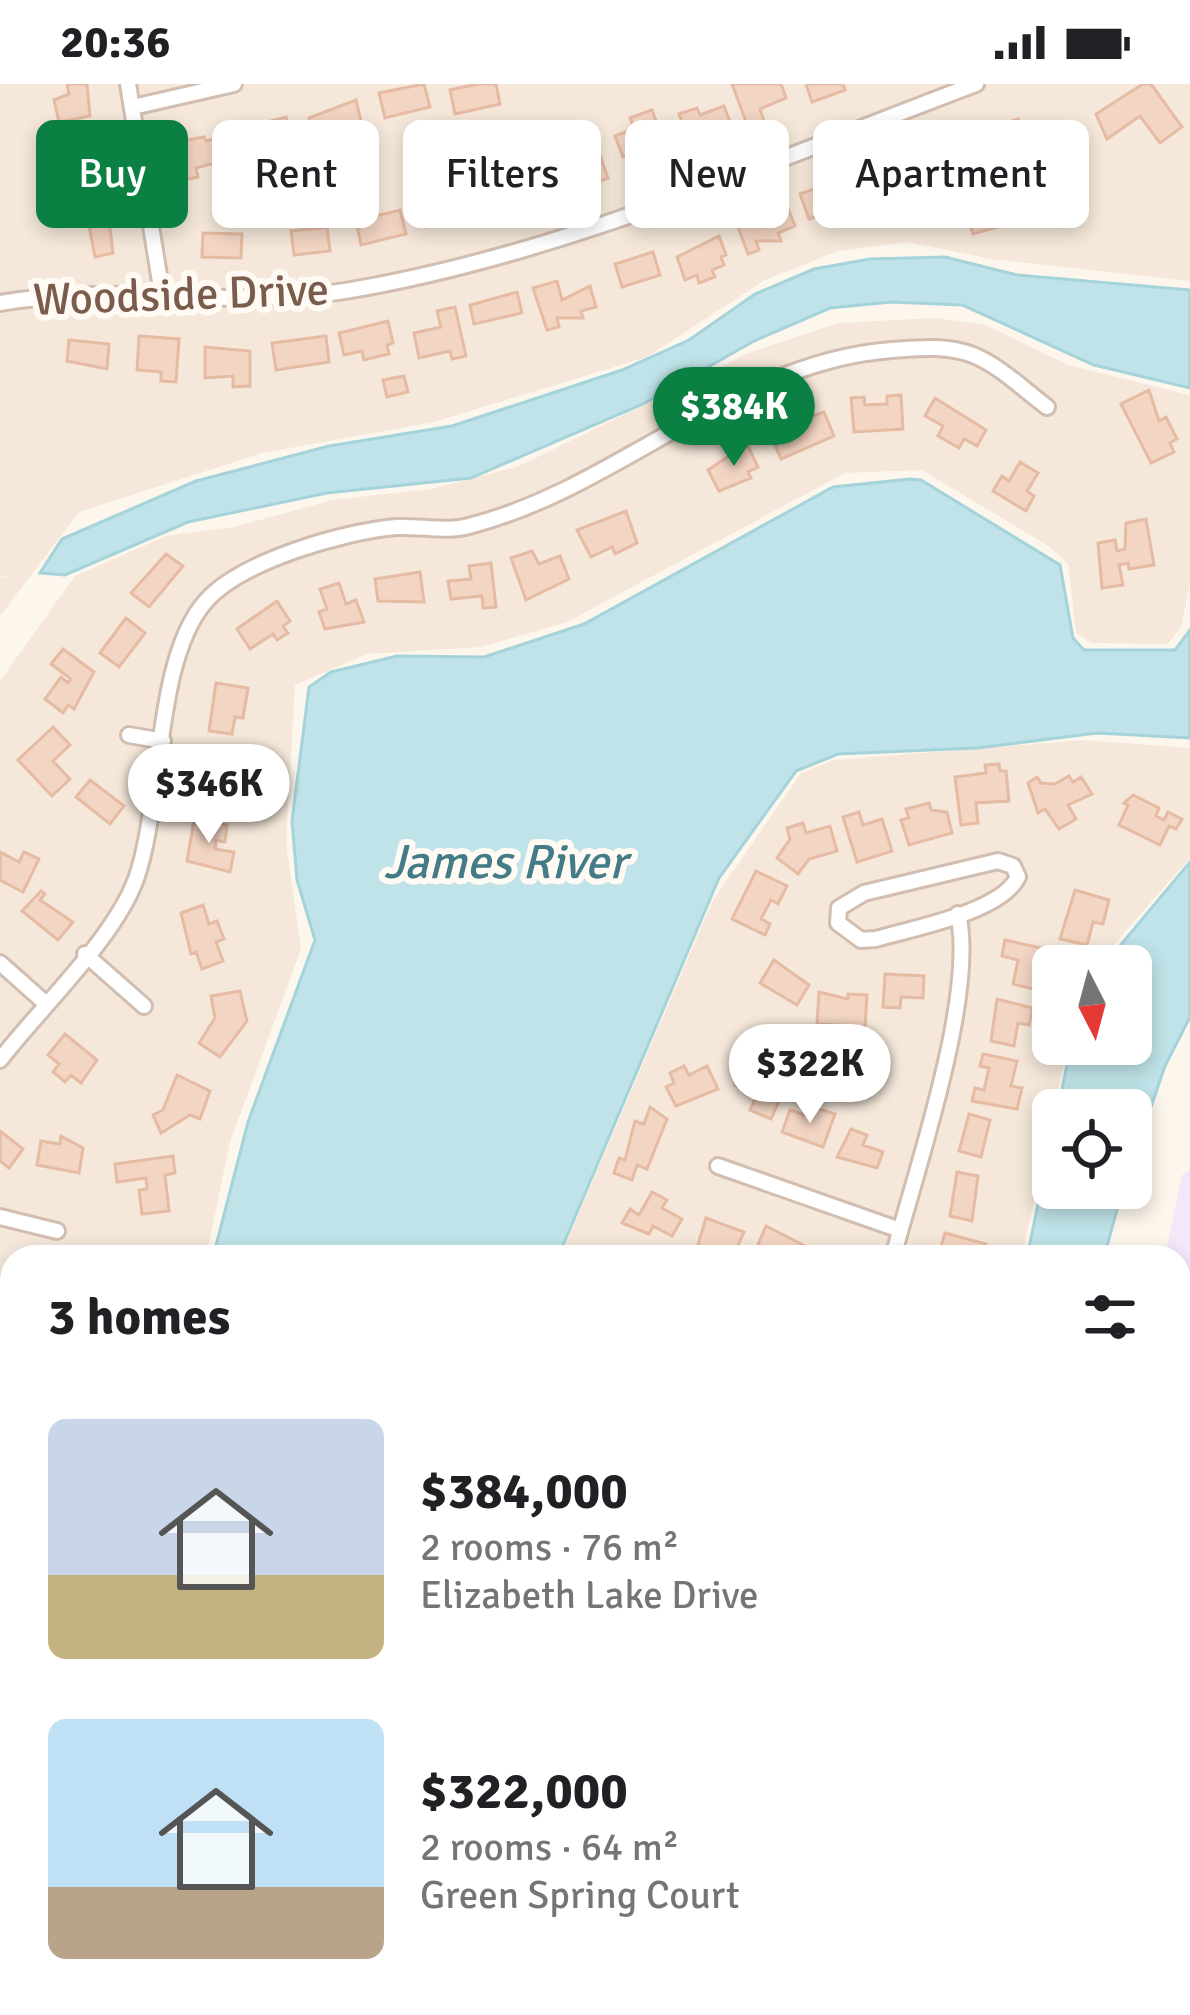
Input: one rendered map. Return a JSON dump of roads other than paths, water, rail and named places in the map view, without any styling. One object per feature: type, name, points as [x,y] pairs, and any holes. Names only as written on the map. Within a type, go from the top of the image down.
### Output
[{"type":"street","points":[[128,84],[162,294]]},
{"type":"street","points":[[133,107],[234,84]]},
{"type":"street","name":"Woodside Drive","points":[[0,302],[76,291],[240,300],[313,296],[516,251],[976,84]]},
{"type":"street","points":[[0,1060],[86,954],[135,883],[181,643],[229,578],[353,535],[395,527],[465,527],[520,509],[649,446],[774,375],[823,358],[927,347],[957,350],[993,365],[1047,407]]},
{"type":"street","points":[[130,735],[163,741]]},
{"type":"street","points":[[998,861],[1018,872],[1003,895],[958,914],[861,940],[838,923],[839,908],[864,893],[998,861]]},
{"type":"street","points":[[896,1245],[949,1038],[963,937],[958,914]]},
{"type":"street","points":[[86,954],[144,1006]]},
{"type":"street","points":[[0,963],[44,1002]]},
{"type":"street","points":[[718,1166],[900,1230]]},
{"type":"street","points":[[0,1217],[57,1231]]},
{"type":"water","points":[[945,257],[1017,275],[1190,290],[1190,388],[1094,365],[962,305],[891,302],[830,308],[754,341],[643,404],[471,478],[327,493],[188,522],[65,575],[40,573],[62,539],[196,481],[329,446],[452,426],[622,370],[689,340],[755,294],[814,269],[870,259]]},
{"type":"water","name":"James River","points":[[921,480],[1060,565],[1073,638],[1084,650],[1175,650],[1190,630],[1190,738],[1097,733],[977,748],[838,754],[796,771],[719,878],[563,1245],[216,1245],[248,1122],[315,940],[297,880],[292,821],[309,687],[331,672],[397,656],[484,657],[584,624],[833,487]]},
{"type":"water","points":[[1190,862],[1190,1017],[1152,1104],[1152,1089],[1062,1089],[1067,1065],[1152,1065],[1152,945],[1121,945]]},
{"type":"water","points":[[1037,1209],[1117,1209],[1107,1245],[1030,1245]]}]
